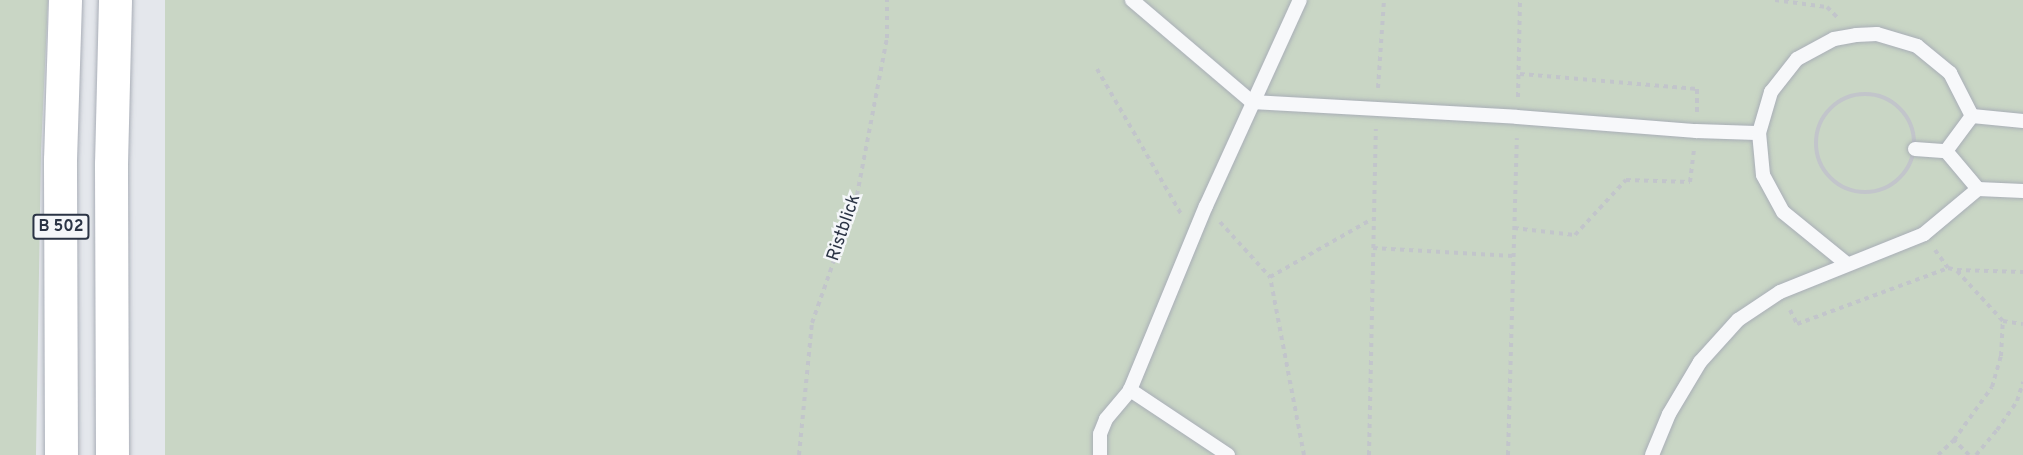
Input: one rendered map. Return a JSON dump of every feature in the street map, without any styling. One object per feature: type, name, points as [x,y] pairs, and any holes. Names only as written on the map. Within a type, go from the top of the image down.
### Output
[{"type":"highway","name":"B 502","points":[[62,455],[60,160],[65,0]]},
{"type":"highway","name":"B 502","points":[[112,455],[111,164],[116,0]]},
{"type":"lane","points":[[1132,0],[1252,102],[1377,111],[1517,117],[1696,131],[1759,133]]},
{"type":"lane","points":[[1100,455],[1100,434],[1106,419],[1130,390],[1206,206],[1300,0]]},
{"type":"lane","points":[[1847,264],[1784,212],[1763,175],[1759,133],[1771,92],[1797,59],[1834,39],[1856,34],[1876,34],[1917,46],[1950,73],[1972,116]]},
{"type":"lane","points":[[1972,116],[2023,121]]},
{"type":"lane","points":[[1946,151],[1972,116]]},
{"type":"lane","points":[[1915,148],[1946,151],[1978,189]]},
{"type":"lane","points":[[1652,455],[1669,414],[1700,362],[1738,320],[1780,292],[1924,234],[1978,189],[2023,192]]},
{"type":"lane","points":[[1130,390],[1228,455]]},
{"type":"path","name":"Ristblick","points":[[799,455],[812,323],[857,195],[887,39],[887,0]]},
{"type":"path","points":[[1369,455],[1374,248],[1372,219],[1384,0]]},
{"type":"path","points":[[1508,455],[1520,0]]},
{"type":"path","points":[[1775,0],[1827,7],[1856,34]]},
{"type":"path","points":[[1097,69],[1194,238]]},
{"type":"path","points":[[1867,93],[1886,98],[1903,110],[1913,128],[1915,148],[1909,166],[1896,182],[1879,191],[1860,192],[1841,186],[1826,174],[1818,157],[1815,139],[1821,121],[1832,106],[1848,96],[1867,93]]},
{"type":"path","points":[[1206,206],[1270,277],[1304,455]]},
{"type":"path","points":[[1270,277],[1372,219]]},
{"type":"path","points":[[1924,234],[1948,268]]},
{"type":"path","points":[[1374,248],[1513,256]]},
{"type":"path","points":[[1780,292],[1797,324],[1948,268],[2023,272]]},
{"type":"path","points":[[1957,270],[2003,321],[2023,324]]},
{"type":"path","points":[[1938,455],[1954,440],[1992,387],[2001,356],[2003,321]]},
{"type":"path","points":[[1976,455],[2017,401],[2023,382]]},
{"type":"path","points":[[1954,440],[1969,455]]},
{"type":"green space","points":[[0,0],[48,0],[41,151],[36,455],[0,455]]},
{"type":"green space","points":[[165,0],[2023,0],[2023,455],[165,455]]}]
